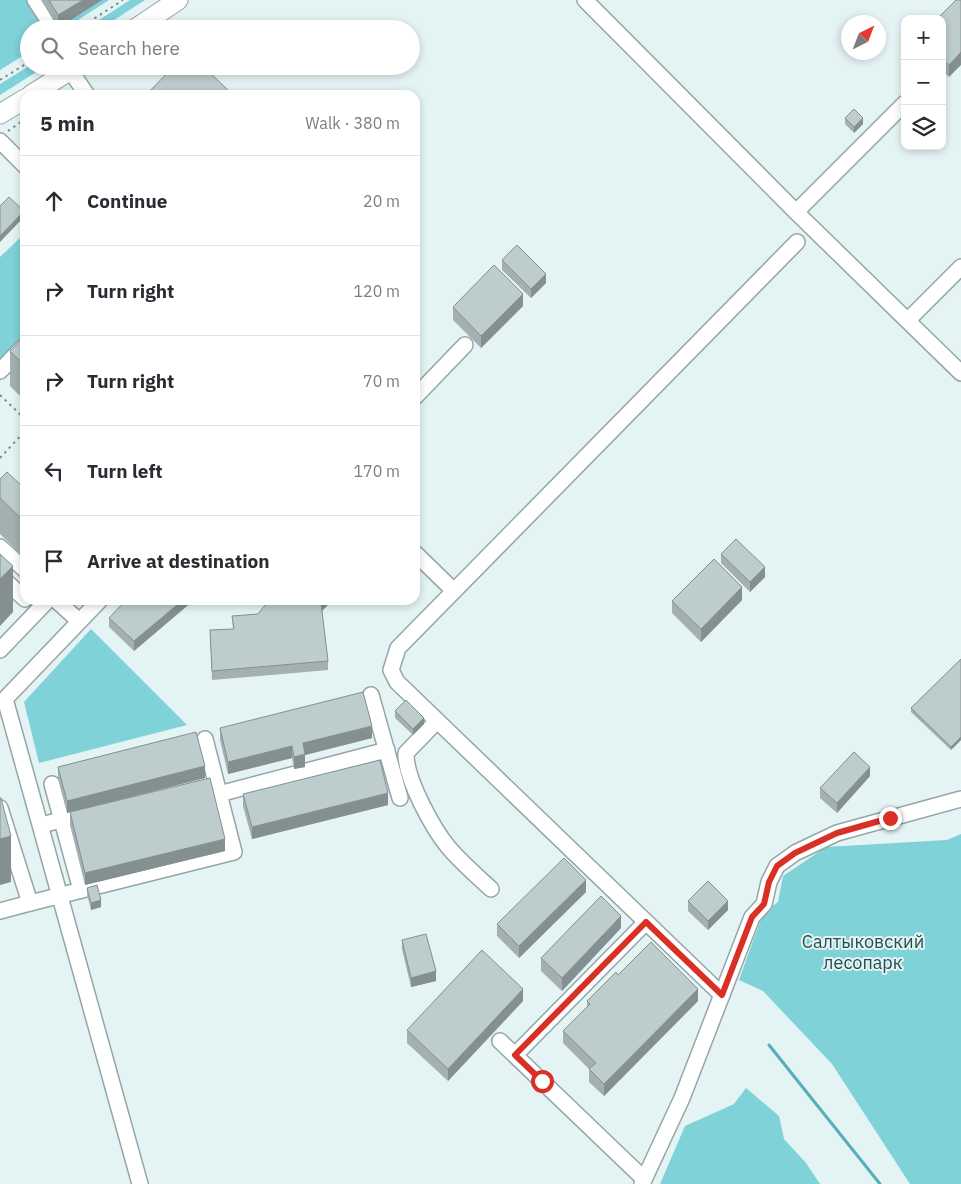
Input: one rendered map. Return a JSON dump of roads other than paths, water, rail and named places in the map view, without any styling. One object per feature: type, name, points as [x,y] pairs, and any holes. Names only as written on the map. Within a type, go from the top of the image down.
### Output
[{"type":"main road","points":[[148,20],[178,0]]},
{"type":"main road","points":[[39,90],[62,75]]},
{"type":"main road","points":[[0,114],[20,101]]},
{"type":"street","points":[[35,0],[48,20]]},
{"type":"street","points":[[585,0],[796,212],[961,373]]},
{"type":"street","points":[[77,75],[85,90]]},
{"type":"street","points":[[796,212],[902,105]]},
{"type":"street","points":[[3,136],[20,159]]},
{"type":"street","points":[[722,995],[397,682],[391,670],[398,648],[797,242]]},
{"type":"street","points":[[908,320],[961,267]]},
{"type":"street","points":[[420,392],[465,345]]},
{"type":"street","points":[[0,371],[20,350]]},
{"type":"street","points":[[0,546],[20,565]]},
{"type":"street","points":[[420,558],[454,591]]},
{"type":"street","points":[[0,576],[20,595]]},
{"type":"street","points":[[31,605],[38,611]]},
{"type":"street","points":[[0,650],[43,605]]},
{"type":"street","points":[[61,605],[79,621]]},
{"type":"street","points":[[95,605],[5,699],[60,895],[83,954],[123,1099],[140,1184]]},
{"type":"street","points":[[371,695],[400,798]]},
{"type":"street","points":[[437,721],[406,753],[407,764],[419,801],[448,847],[491,889]]},
{"type":"street","points":[[0,911],[234,852],[214,787],[205,739]]},
{"type":"street","points":[[214,787],[387,750]]},
{"type":"street","points":[[52,784],[81,890]]},
{"type":"street","points":[[500,1041],[643,1182],[682,1098],[752,917],[764,904],[769,882],[777,866],[795,853],[837,833],[961,799]]},
{"type":"street","points":[[0,808],[30,902]]},
{"type":"street","points":[[40,825],[100,810]]},
{"type":"street","points":[[515,1055],[646,922]]},
{"type":"waterway","points":[[769,1045],[880,1184]]},
{"type":"park label","name":"Салтыковский лесопарк","points":[[863,952]]}]
